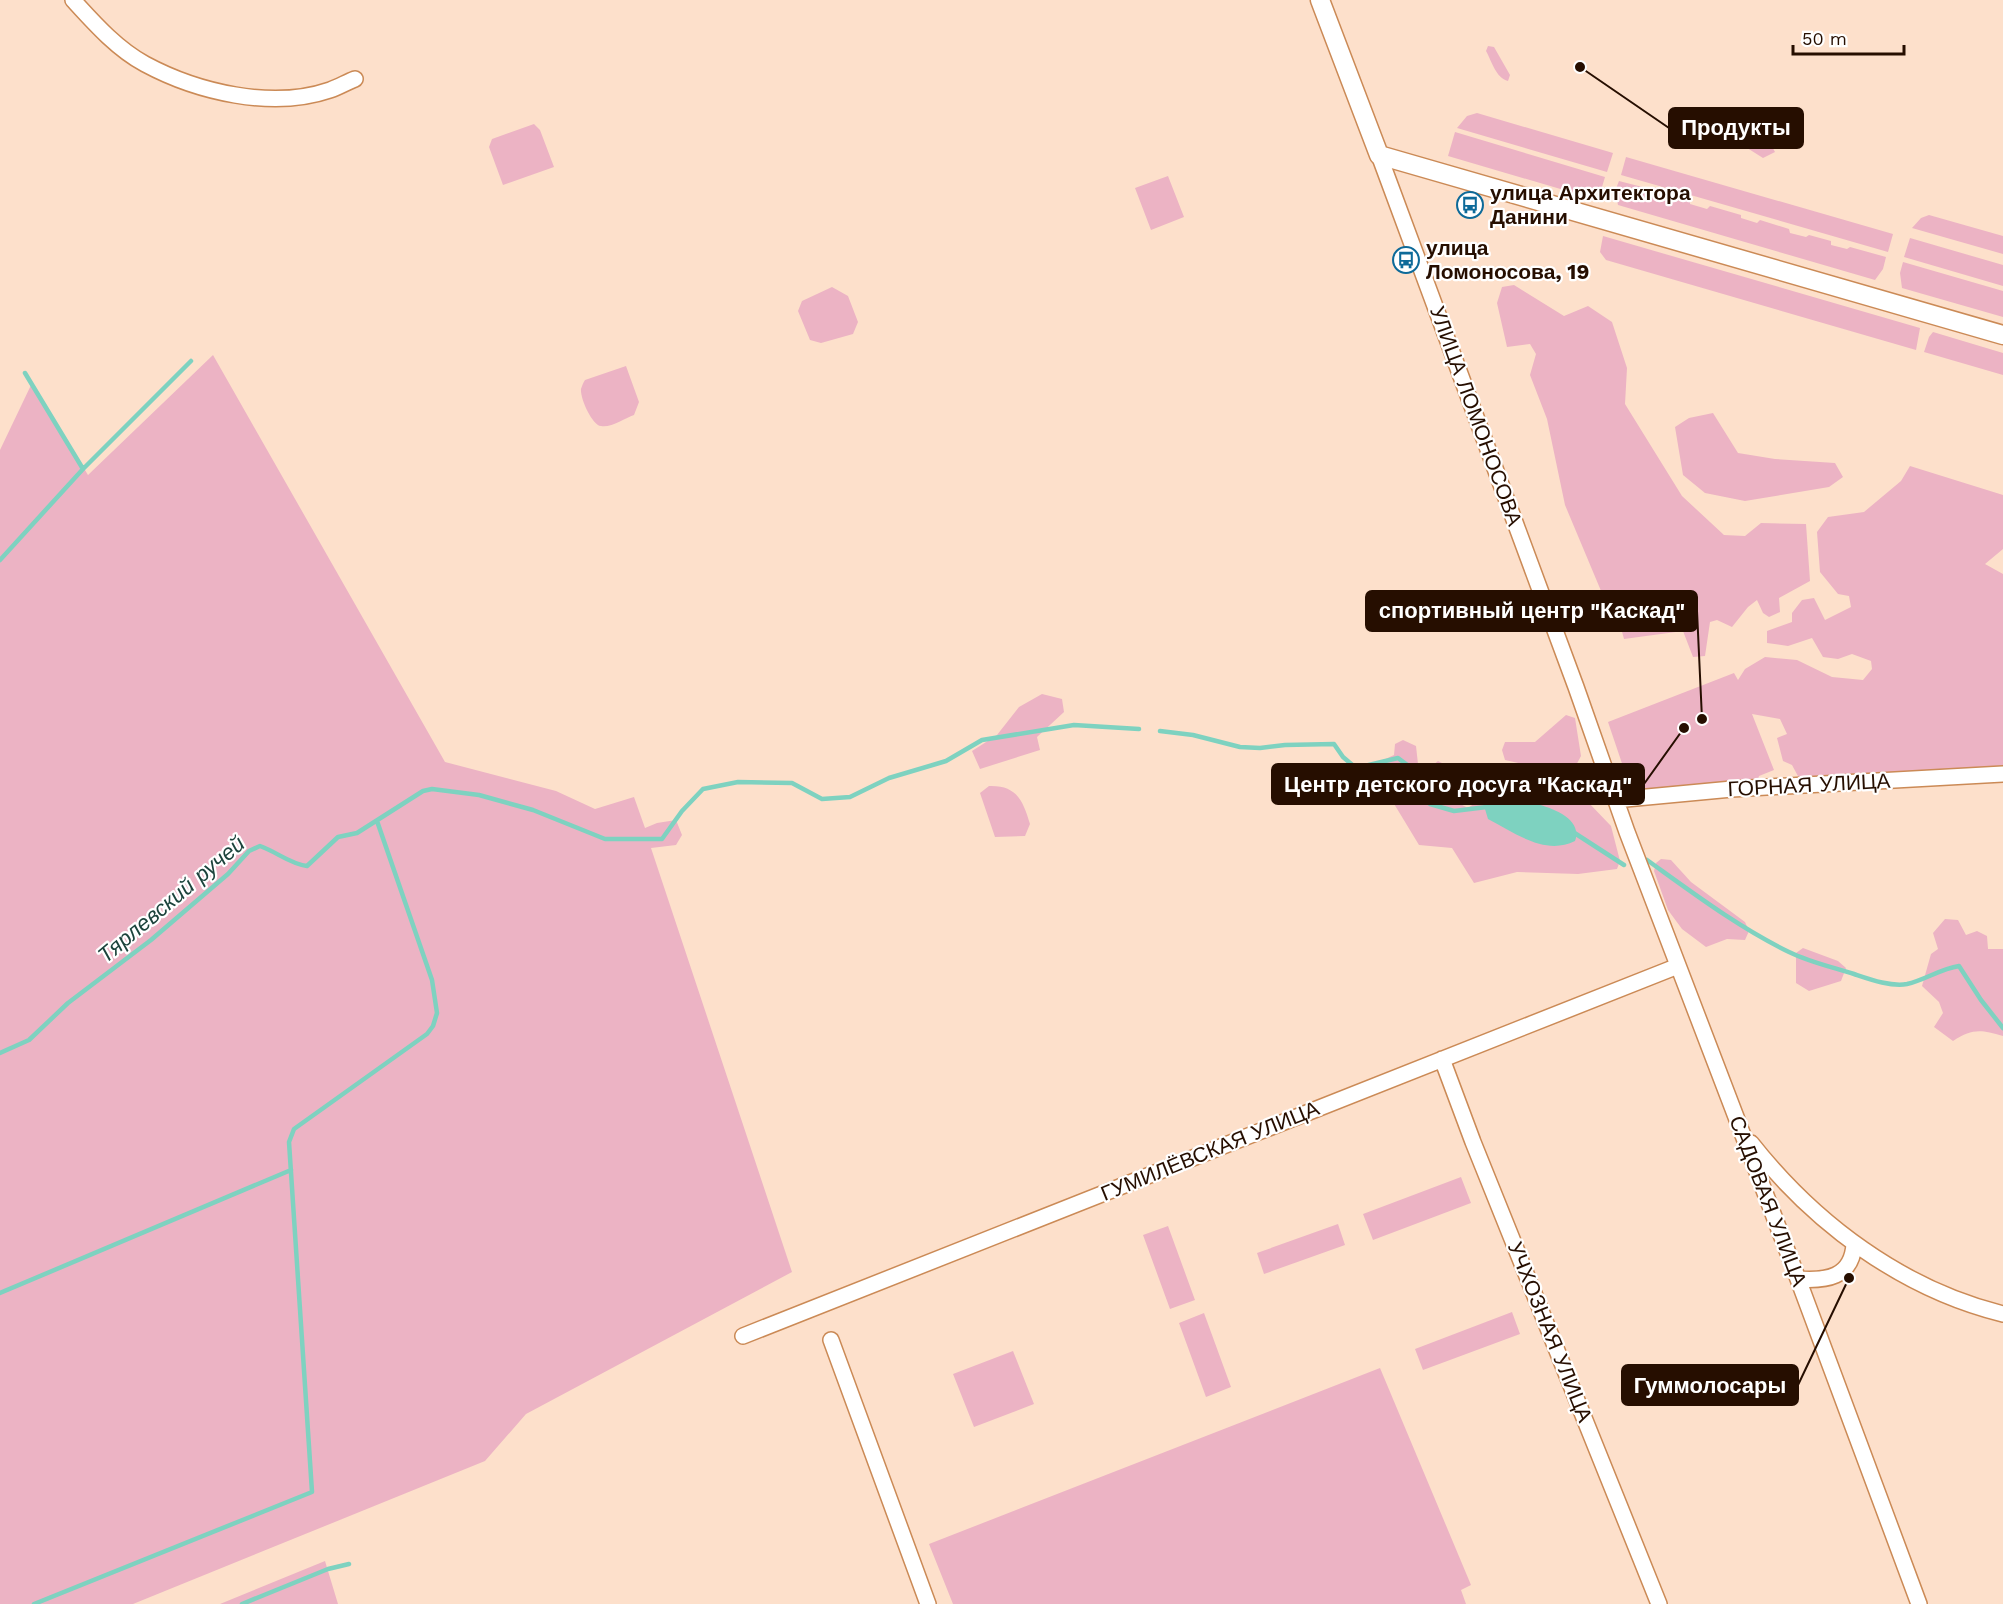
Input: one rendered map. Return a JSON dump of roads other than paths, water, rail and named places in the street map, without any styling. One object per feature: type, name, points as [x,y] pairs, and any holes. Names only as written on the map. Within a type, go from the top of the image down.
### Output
[{"type":"street","points":[[73,0],[97,27],[144,63],[211,91],[255,98],[295,97],[329,90],[355,79]]},
{"type":"street","name":"УЛИЦА ЛОМОНОСОВА","points":[[1320,0],[1572,676],[1615,800]]},
{"type":"street","points":[[1379,155],[2003,335]]},
{"type":"street","name":"ГОРНАЯ УЛИЦА","points":[[1615,800],[1732,789],[2003,774]]},
{"type":"street","name":"САДОВАЯ УЛИЦА","points":[[1615,800],[1919,1604]]},
{"type":"street","name":"ГУМИЛЁВСКАЯ УЛИЦА","points":[[743,1336],[1678,966]]},
{"type":"street","name":"УЧХОЗНАЯ УЛИЦА","points":[[1442,1059],[1473,1142],[1659,1604]]},
{"type":"street","points":[[1742,1131],[1788,1187],[1854,1244],[1907,1278],[1979,1308],[2003,1314]]},
{"type":"street","points":[[1798,1279],[1820,1281],[1833,1277],[1849,1264],[1853,1256],[1854,1244]]},
{"type":"street","points":[[831,1340],[928,1604]]},
{"type":"water","points":[[1498,803],[1531,803],[1558,812],[1571,821],[1575,827],[1575,841],[1553,846],[1519,836],[1488,819],[1485,809]]},
{"type":"waterway","points":[[0,560],[83,469],[191,361]]},
{"type":"waterway","points":[[25,373],[83,469]]},
{"type":"waterway","name":"Тярлевский ручей","points":[[0,1053],[29,1040],[68,1003],[151,940],[228,874],[249,851],[260,846],[295,863],[307,866],[338,837],[357,833],[423,791],[432,789],[479,795],[533,810],[605,839],[662,839],[682,811],[703,789],[738,782],[792,783],[822,799],[850,797],[889,778],[946,761],[982,740],[1074,725],[1139,729]]},
{"type":"waterway","name":"Тярлевский ручей","points":[[1160,731],[1193,735],[1240,747],[1334,744],[1343,757],[1356,768],[1398,758],[1410,767],[1416,794],[1430,804],[1454,811],[1495,806]]},
{"type":"waterway","points":[[34,1604],[312,1492],[289,1142],[294,1129],[427,1034],[433,1026],[437,1013],[432,980],[377,821]]},
{"type":"waterway","name":"Тярлевский ручей","points":[[1573,832],[1624,865]]},
{"type":"waterway","name":"Тярлевский ручей","points":[[1647,860],[1752,932],[1813,962],[1880,982],[1901,985],[1959,966],[2003,1028]]},
{"type":"waterway","points":[[0,1293],[291,1170]]},
{"type":"waterway","points":[[242,1604],[328,1569],[349,1564]]},
{"type":"place","name":"Продукты","points":[[1580,67]]},
{"type":"place","name":"улица Архитектора Данини","points":[[1470,205]]},
{"type":"place","name":"улица Ломоносова, 19","points":[[1406,260]]},
{"type":"place","name":"спортивный центр \"Каскад\"","points":[[1702,719]]},
{"type":"place","name":"Центр детского досуга \"Каскад\"","points":[[1684,728]]},
{"type":"place","name":"Гуммолосары","points":[[1849,1278]]}]
